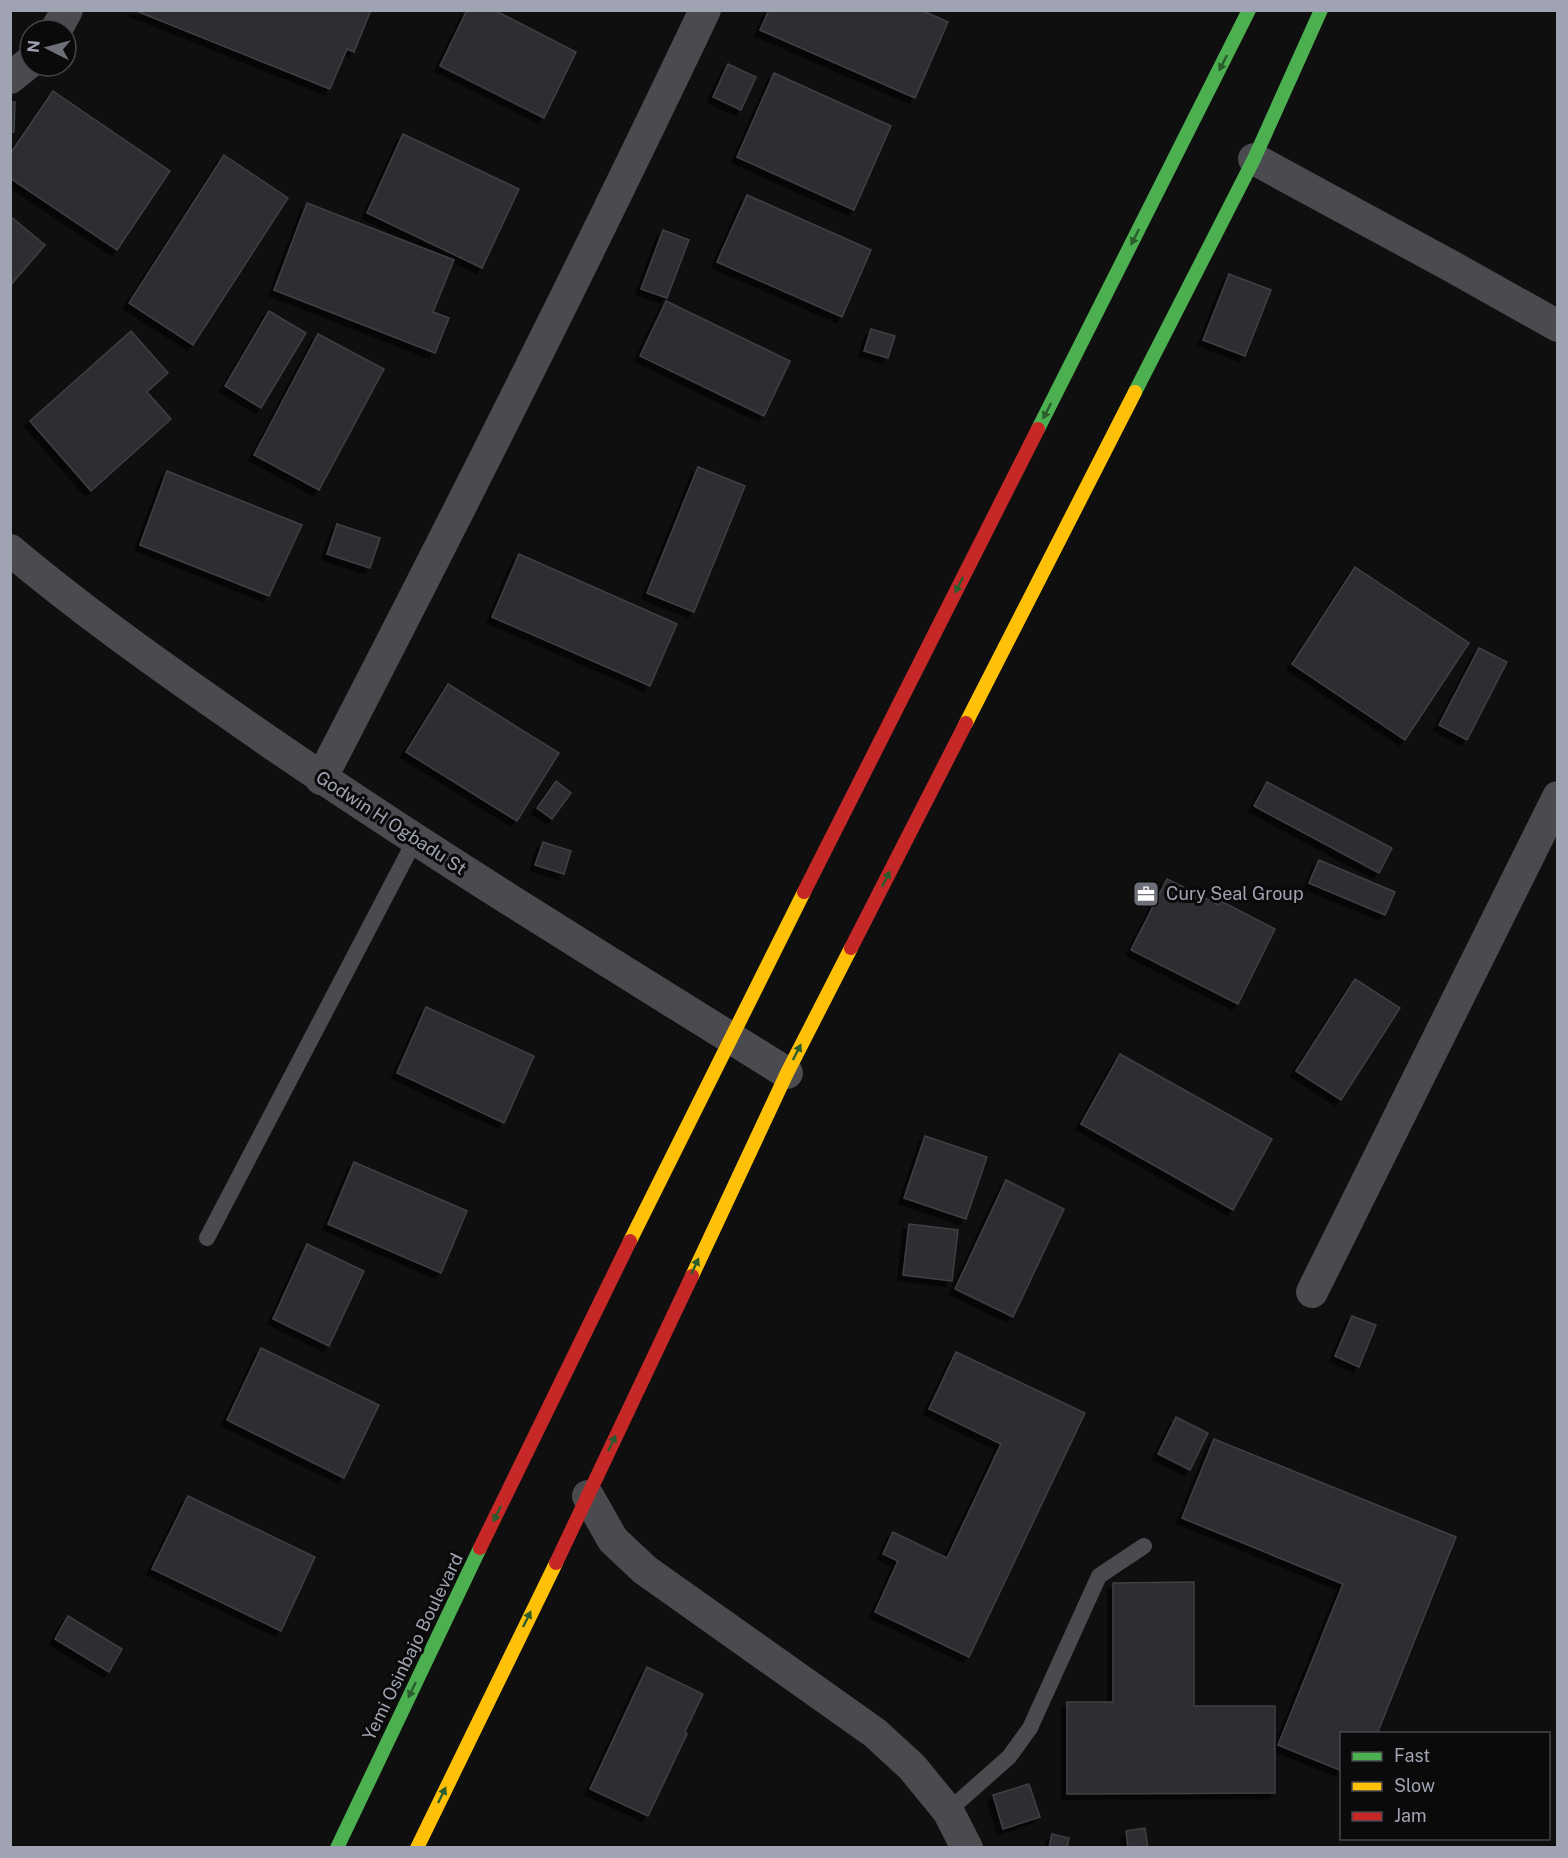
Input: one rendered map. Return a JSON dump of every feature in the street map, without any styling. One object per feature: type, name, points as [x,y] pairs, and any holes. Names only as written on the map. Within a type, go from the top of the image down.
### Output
[{"type":"main road","name":"Yemi Osinbajo Boulevard","points":[[337,1848],[522,1461],[730,1037],[1249,10]]},
{"type":"main road","points":[[417,1848],[588,1496],[786,1073],[1254,159],[1321,10]]},
{"type":"street","points":[[321,779],[462,506],[623,185],[705,10]]},
{"type":"street","points":[[1254,159],[1557,326]]},
{"type":"street","name":"Godwin H Ogbadu St","points":[[10,550],[47,582],[135,648],[321,779],[786,1073]]},
{"type":"street","points":[[1312,1292],[1557,797]]},
{"type":"street","points":[[588,1496],[613,1540],[645,1570],[875,1734],[912,1767],[948,1811],[968,1848]]},
{"type":"lane","points":[[207,1238],[415,840]]},
{"type":"lane","points":[[948,1811],[1009,1757],[1030,1728],[1099,1576],[1144,1546]]},
{"type":"building","points":[[134,10],[371,10],[354,52],[347,49],[330,89]]},
{"type":"building","points":[[467,10],[494,10],[576,52],[544,118],[440,66]]},
{"type":"building","points":[[769,10],[921,10],[948,22],[915,98],[760,30]]},
{"type":"building","points":[[728,64],[756,77],[741,110],[713,97]]},
{"type":"building","points":[[774,73],[891,126],[854,210],[737,157]]},
{"type":"building","points":[[53,91],[170,171],[117,250],[10,178],[10,154]]},
{"type":"building","points":[[10,102],[15,102],[14,132],[10,131]]},
{"type":"building","points":[[403,134],[519,189],[482,268],[367,213]]},
{"type":"building","points":[[224,155],[288,198],[193,345],[129,303]]},
{"type":"building","points":[[747,195],[871,250],[842,317],[717,262]]},
{"type":"building","points":[[307,203],[454,260],[433,312],[449,318],[435,353],[274,290]]},
{"type":"building","points":[[10,216],[45,245],[10,286]]},
{"type":"building","points":[[663,230],[689,240],[667,298],[641,289]]},
{"type":"building","points":[[1229,274],[1271,290],[1245,356],[1203,340]]},
{"type":"building","points":[[666,301],[790,361],[764,416],[640,356]]},
{"type":"building","points":[[269,311],[306,333],[261,408],[225,386]]},
{"type":"building","points":[[871,329],[895,336],[888,358],[864,351]]},
{"type":"building","points":[[131,331],[168,373],[147,392],[171,419],[91,491],[30,421]]},
{"type":"building","points":[[318,334],[384,369],[319,490],[254,455]]},
{"type":"building","points":[[698,467],[745,486],[694,612],[647,593]]},
{"type":"building","points":[[167,471],[302,525],[269,596],[140,545]]},
{"type":"building","points":[[337,524],[380,538],[370,568],[327,554]]},
{"type":"building","points":[[519,554],[677,624],[650,686],[492,617]]},
{"type":"building","points":[[1355,567],[1469,643],[1405,740],[1292,664]]},
{"type":"building","points":[[1479,648],[1507,662],[1467,740],[1439,725]]},
{"type":"building","points":[[448,684],[559,753],[517,821],[406,752]]},
{"type":"building","points":[[556,781],[571,793],[552,819],[537,808]]},
{"type":"building","points":[[1267,782],[1392,848],[1379,873],[1254,806]]},
{"type":"building","points":[[543,842],[571,851],[564,874],[535,865]]},
{"type":"building","points":[[1319,860],[1395,892],[1385,915],[1309,883]]},
{"type":"building","points":[[1167,879],[1219,905],[1221,901],[1275,929],[1238,1004],[1131,950]]},
{"type":"building","points":[[1355,979],[1400,1008],[1341,1100],[1296,1071]]},
{"type":"building","points":[[426,1007],[534,1056],[504,1123],[397,1073]]},
{"type":"building","points":[[1120,1054],[1272,1139],[1233,1210],[1081,1124]]},
{"type":"building","points":[[925,1136],[987,1157],[966,1219],[904,1198]]},
{"type":"building","points":[[354,1162],[467,1211],[441,1273],[328,1224]]},
{"type":"building","points":[[1006,1180],[1064,1209],[1013,1317],[955,1289]]},
{"type":"building","points":[[909,1224],[958,1230],[952,1281],[903,1275]]},
{"type":"building","points":[[307,1244],[364,1271],[329,1346],[273,1319]]},
{"type":"building","points":[[1352,1316],[1376,1325],[1359,1367],[1335,1356]]},
{"type":"building","points":[[261,1348],[379,1405],[344,1478],[227,1420]]},
{"type":"building","points":[[956,1352],[1085,1413],[969,1657],[875,1612],[898,1561],[883,1554],[893,1532],[947,1558],[1001,1444],[929,1409]]},
{"type":"building","points":[[1176,1417],[1208,1433],[1190,1470],[1158,1454]]},
{"type":"building","points":[[1214,1439],[1456,1537],[1378,1732],[1340,1732],[1340,1770],[1278,1745],[1343,1584],[1182,1518]]},
{"type":"building","points":[[188,1496],[315,1557],[281,1631],[152,1569]]},
{"type":"building","points":[[1194,1582],[1194,1706],[1275,1706],[1275,1793],[1067,1794],[1067,1702],[1113,1702],[1113,1583]]},
{"type":"building","points":[[68,1616],[122,1649],[109,1672],[55,1639]]},
{"type":"building","points":[[647,1667],[703,1694],[685,1732],[687,1734],[648,1816],[590,1789]]},
{"type":"building","points":[[1029,1784],[1040,1817],[1003,1829],[993,1795]]},
{"type":"building","points":[[1145,1828],[1148,1848],[1128,1848],[1126,1831]]},
{"type":"building","points":[[1052,1834],[1069,1838],[1067,1848],[1049,1848]]},
{"type":"traffic: fast","points":[[1038,429],[1249,10]]},
{"type":"traffic: fast","points":[[1135,392],[1254,159],[1321,10]]},
{"type":"traffic: fast","points":[[337,1848],[480,1548]]},
{"type":"traffic: slow","points":[[966,723],[1135,392]]},
{"type":"traffic: slow","points":[[630,1241],[804,892]]},
{"type":"traffic: slow","points":[[692,1276],[787,1073],[851,948]]},
{"type":"traffic: slow","points":[[417,1848],[556,1563]]},
{"type":"traffic: jam","points":[[804,892],[1038,429]]},
{"type":"traffic: jam","points":[[851,948],[966,723]]},
{"type":"traffic: jam","points":[[480,1548],[630,1241]]},
{"type":"traffic: jam","points":[[556,1563],[692,1276]]},
{"type":"place","name":"Cury Seal Group","points":[[1146,894]]}]
